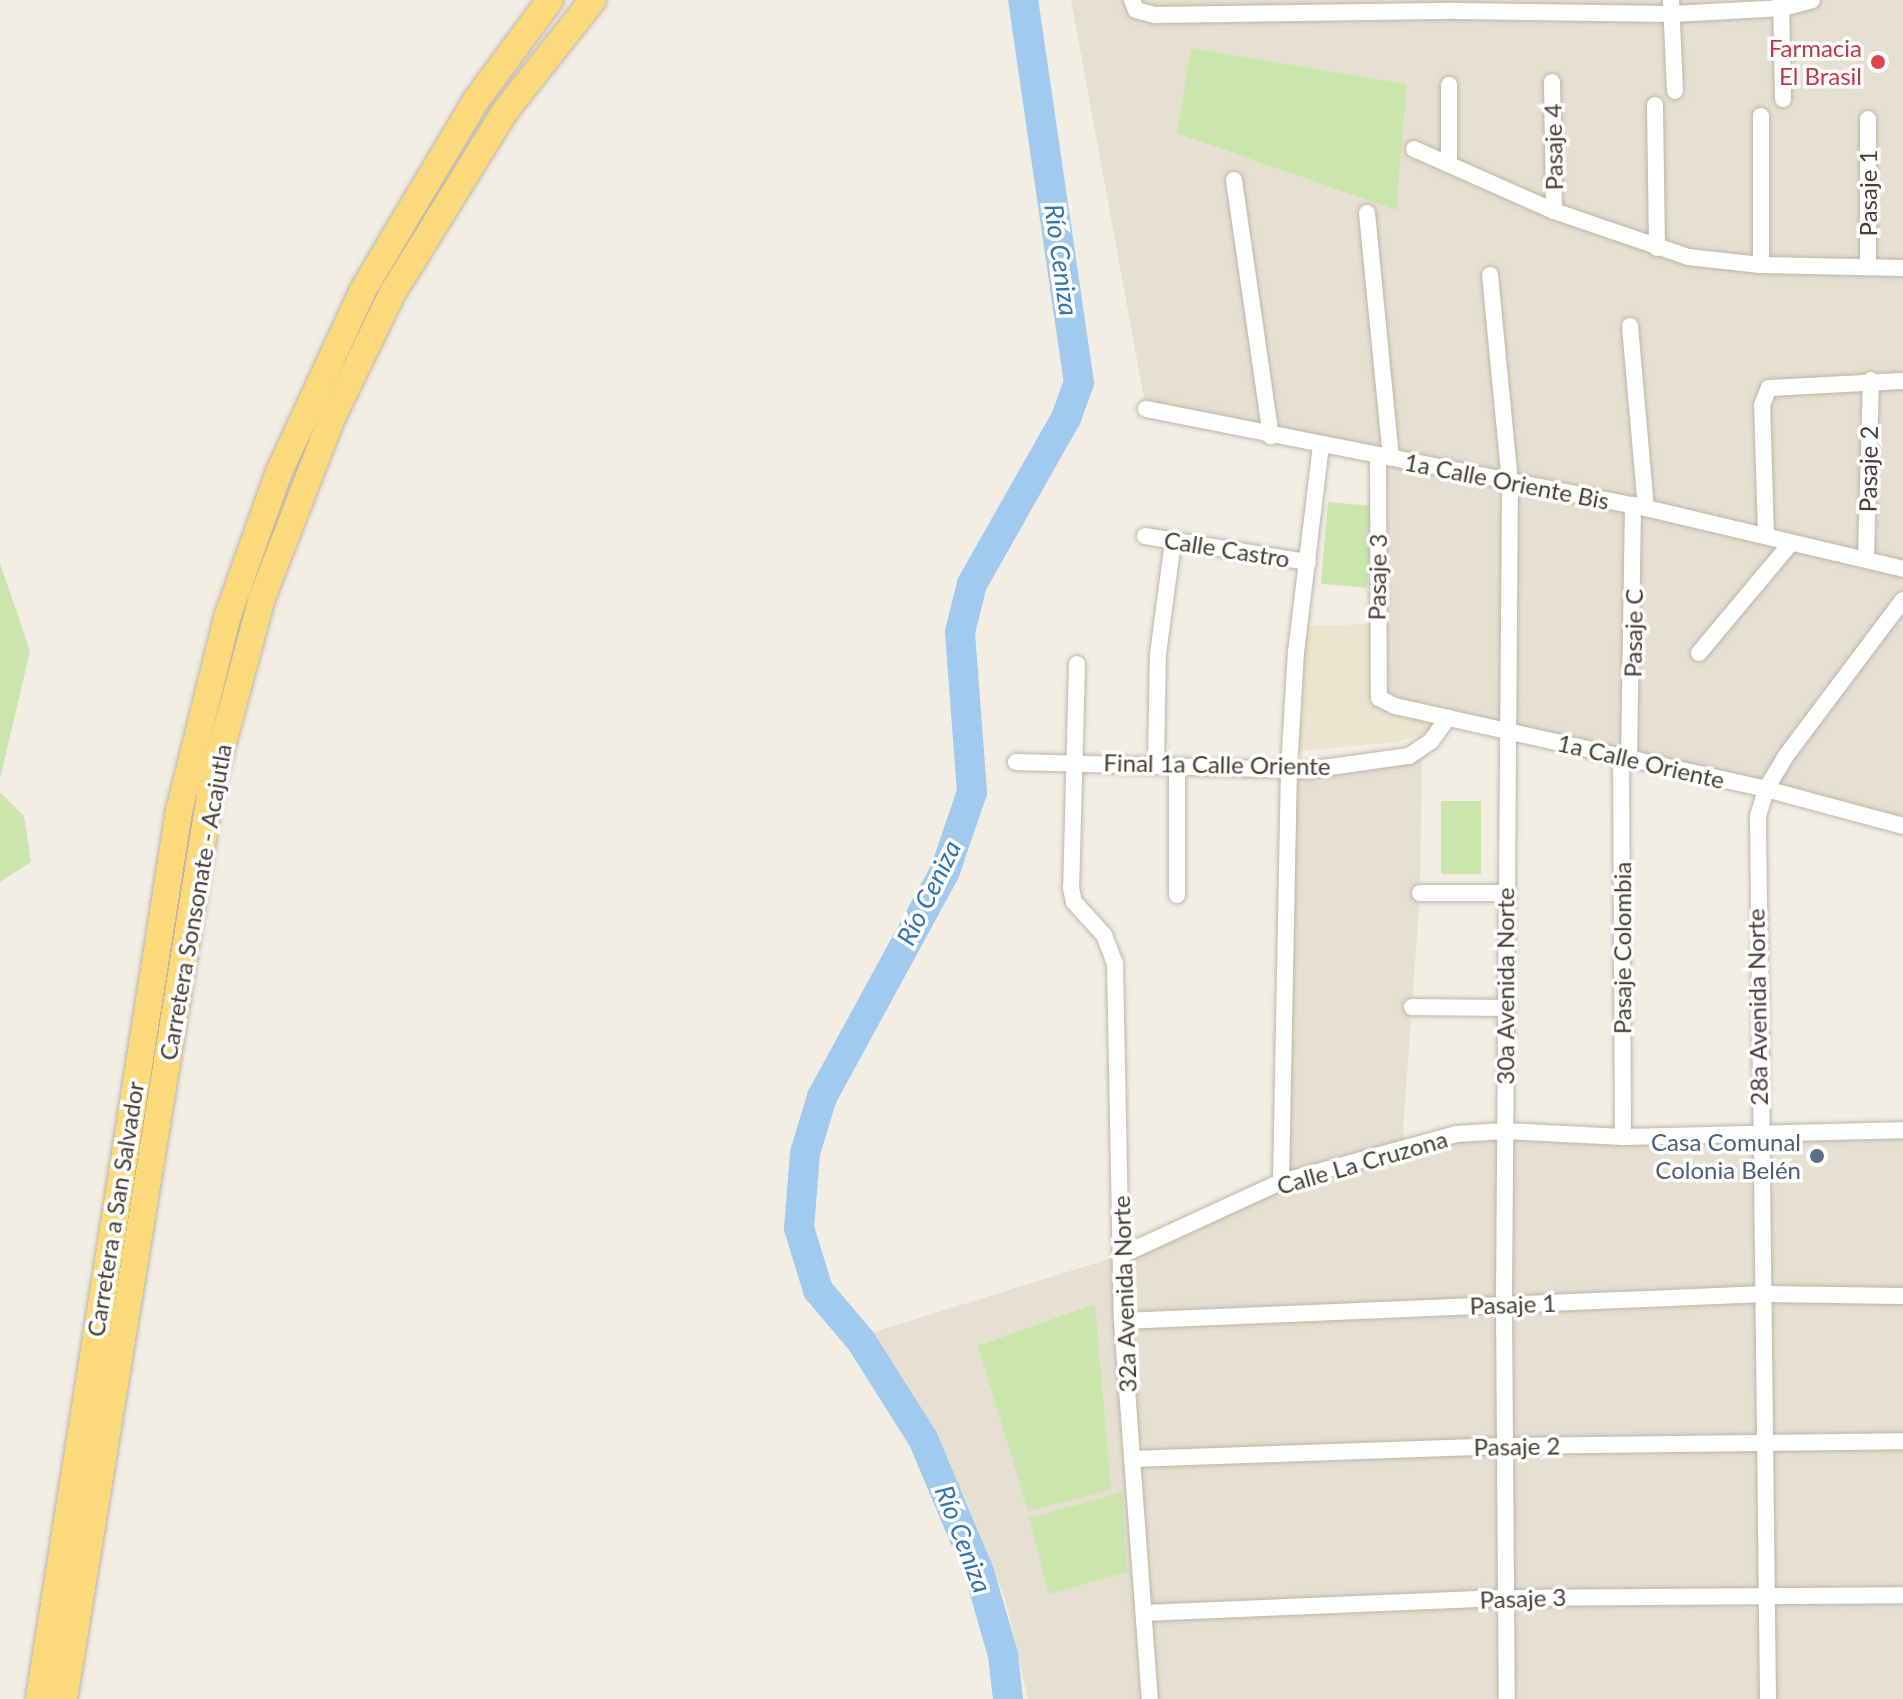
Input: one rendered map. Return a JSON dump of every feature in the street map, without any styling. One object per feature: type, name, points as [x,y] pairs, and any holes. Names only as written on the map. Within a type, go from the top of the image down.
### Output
[{"type":"highway","name":"Carretera a San Salvador","points":[[39,1699],[179,811],[206,690],[255,537],[320,379],[390,240],[477,99],[550,0]]},
{"type":"highway","name":"Carretera Sonsonate - Acajutla","points":[[64,1699],[212,783],[262,598],[331,420],[393,292],[506,110],[593,0]]},
{"type":"street","points":[[1132,0],[1136,10],[1155,15],[1237,7],[1672,7],[1782,4],[1812,0]]},
{"type":"street","points":[[1782,4],[1783,99]]},
{"type":"street","points":[[1672,7],[1675,91]]},
{"type":"street","name":"Pasaje 4","points":[[1552,82],[1554,211]]},
{"type":"street","points":[[1449,85],[1449,164]]},
{"type":"street","points":[[1655,105],[1657,248]]},
{"type":"street","points":[[1761,116],[1761,265]]},
{"type":"street","name":"Pasaje 1","points":[[1868,119],[1868,267]]},
{"type":"street","points":[[1414,149],[1554,211],[1657,248],[1761,265],[1903,268]]},
{"type":"street","points":[[1234,180],[1271,436]]},
{"type":"street","name":"Pasaje 3","points":[[1367,213],[1384,457],[1379,698]]},
{"type":"street","name":"30a Avenida Norte","points":[[1490,275],[1510,481],[1504,1304],[1507,1699]]},
{"type":"street","name":"Pasaje C","points":[[1625,759],[1640,507],[1630,326]]},
{"type":"street","points":[[1766,536],[1762,405],[1769,388],[1871,380],[1903,381]]},
{"type":"street","name":"Pasaje 2","points":[[1866,558],[1871,380]]},
{"type":"street","name":"1a Calle Oriente Bis","points":[[1146,409],[1640,507],[1903,569]]},
{"type":"street","points":[[1281,1182],[1289,769],[1321,445]]},
{"type":"street","name":"Calle Castro","points":[[1145,536],[1308,562]]},
{"type":"street","points":[[1156,764],[1158,654],[1173,541]]},
{"type":"street","points":[[1699,653],[1791,543]]},
{"type":"street","name":"28a Avenida Norte","points":[[1768,1699],[1764,1294],[1754,846],[1766,789],[1903,600]]},
{"type":"street","points":[[1073,763],[1077,664]]},
{"type":"street","name":"1a Calle Oriente","points":[[1379,698],[1448,718],[1766,789],[1903,826]]},
{"type":"street","name":"Final 1a Calle Oriente","points":[[1016,762],[1289,769],[1409,756],[1431,741],[1448,718]]},
{"type":"street","name":"Pasaje Colombia","points":[[1623,1137],[1625,759]]},
{"type":"street","name":"32a Avenida Norte","points":[[1073,763],[1074,902],[1104,935],[1115,963],[1122,1321],[1150,1699]]},
{"type":"street","points":[[1177,766],[1177,895]]},
{"type":"street","points":[[1420,893],[1506,893]]},
{"type":"street","points":[[1412,1007],[1505,1008]]},
{"type":"street","name":"Calle La Cruzona","points":[[1122,1255],[1281,1182],[1431,1140],[1505,1131],[1623,1137],[1903,1130]]},
{"type":"street","name":"Pasaje 1","points":[[1122,1321],[1764,1294],[1903,1296]]},
{"type":"street","name":"Pasaje 2","points":[[1132,1459],[1505,1446],[1903,1441]]},
{"type":"street","name":"Pasaje 3","points":[[1144,1613],[1508,1598],[1766,1593],[1903,1595]]},
{"type":"shaded area","points":[[1071,0],[1903,0],[1903,826],[1379,698],[1378,456],[1146,409]]},
{"type":"shaded area","points":[[1371,624],[1373,702],[1439,721],[1430,731],[1398,742],[1299,751],[1305,626]]},
{"type":"shaded area","points":[[1422,747],[1420,893],[1403,1131],[1407,1146],[1431,1140],[1903,1130],[1903,1699],[1028,1699],[1005,1598],[963,1493],[900,1393],[874,1332],[1122,1255],[1281,1182],[1289,769]]},
{"type":"green space","points":[[1191,48],[1407,84],[1396,210],[1177,133]]},
{"type":"green space","points":[[1328,502],[1374,506],[1367,588],[1321,584]]},
{"type":"green space","points":[[0,563],[30,651],[0,779]]},
{"type":"green space","points":[[0,792],[24,816],[31,862],[0,882]]},
{"type":"green space","points":[[1441,801],[1481,801],[1481,874],[1441,874]]},
{"type":"green space","points":[[1095,1304],[1111,1490],[1028,1511],[978,1346]]},
{"type":"green space","points":[[1122,1492],[1127,1572],[1049,1594],[1029,1518]]},
{"type":"waterway","name":"Río Ceniza","points":[[1008,1699],[1003,1655],[979,1572],[923,1439],[862,1342],[818,1290],[799,1228],[805,1153],[822,1097],[945,871],[972,792],[960,632],[972,584],[1066,418],[1079,383],[1023,0]]},
{"type":"place","name":"Farmacia El Brasil","points":[[1878,62]]},
{"type":"place","name":"Casa Comunal Colonia Belén","points":[[1817,1156]]}]
